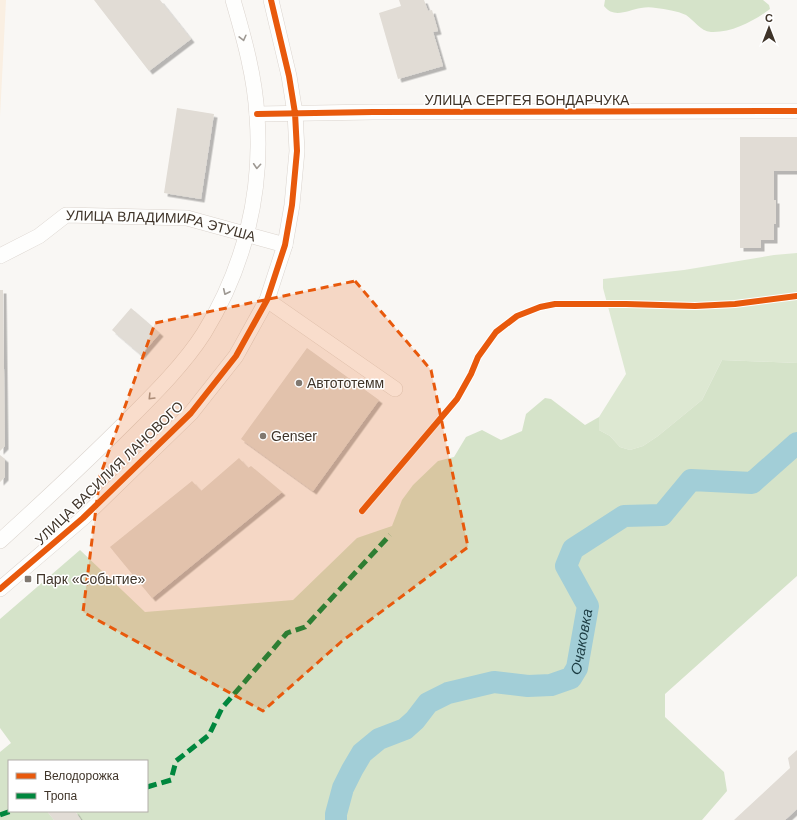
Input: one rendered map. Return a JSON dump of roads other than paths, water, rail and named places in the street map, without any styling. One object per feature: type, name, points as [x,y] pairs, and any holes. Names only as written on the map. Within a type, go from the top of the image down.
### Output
[{"type":"street","name":"УЛИЦА ВАСИЛИЯ ЛАНОВОГО","points":[[0,541],[87,461],[154,394],[186,357],[203,334],[225,294],[239,261],[247,234],[253,205],[258,158],[257,114],[249,61],[233,0]]},
{"type":"street","name":"УЛИЦА ВАСИЛИЯ ЛАНОВОГО","points":[[0,589],[83,518],[191,413],[236,356],[268,300],[285,245],[292,205],[297,150],[295,114],[289,76],[271,0]]},
{"type":"street","name":"УЛИЦА СЕРГЕЯ БОНДАРЧУКА","points":[[257,114],[373,112],[797,111]]},
{"type":"street","name":"УЛИЦА ВЛАДИМИРА ЭТУША","points":[[0,256],[38,236],[66,215],[187,218],[285,245]]},
{"type":"street","points":[[268,300],[396,389]]},
{"type":"waterway","name":"Очаковка","points":[[336,820],[336,814],[343,788],[362,753],[379,739],[405,729],[415,720],[428,703],[448,693],[494,682],[528,686],[551,685],[571,678],[577,668],[588,606],[566,566],[573,549],[624,516],[662,515],[691,480],[752,483],[797,443]]},
{"type":"place","name":"Автототемм","points":[[299,383]]},
{"type":"place","name":"Genser","points":[[263,436]]},
{"type":"place","name":"Парк «Событие»","points":[[28,579]]}]
